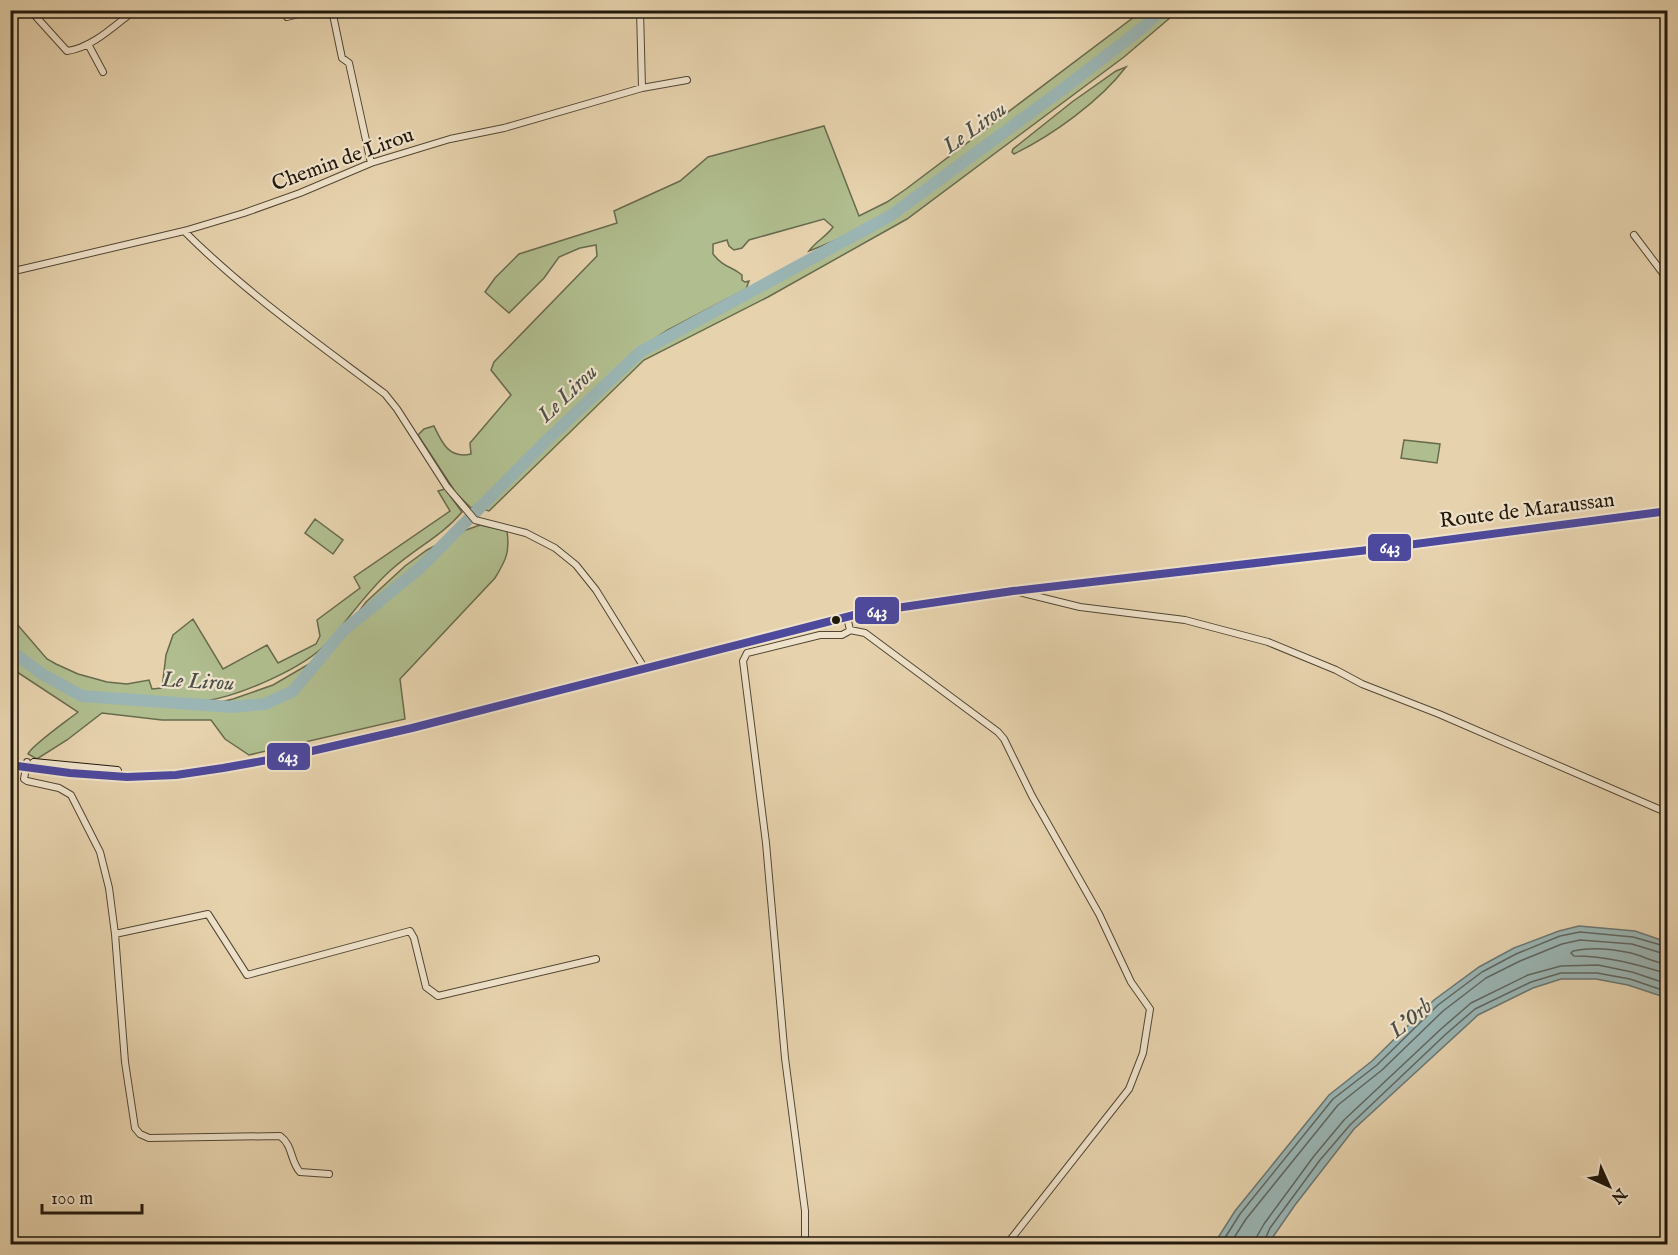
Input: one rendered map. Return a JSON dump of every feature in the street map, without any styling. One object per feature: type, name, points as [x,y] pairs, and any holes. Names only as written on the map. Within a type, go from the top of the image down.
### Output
[{"type":"main road","name":"Route de Maraussan","points":[[10,765],[113,771],[190,772],[223,768],[290,756],[847,617],[924,603],[1377,549],[1668,511]]},
{"type":"main road","name":"Route de Maraussan","points":[[10,759],[26,765]]},
{"type":"street","points":[[30,10],[67,51],[76,50],[88,44],[135,10]]},
{"type":"street","points":[[287,17],[314,10]]},
{"type":"street","points":[[332,10],[342,58],[349,63],[371,163]]},
{"type":"street","points":[[640,10],[642,88]]},
{"type":"street","points":[[88,44],[103,72]]},
{"type":"street","name":"Chemin de Lirou","points":[[10,272],[184,231],[267,205],[371,163],[450,139],[504,128],[642,88],[687,81]]},
{"type":"street","points":[[184,231],[249,289],[385,394],[447,488],[475,520],[526,533],[555,548],[576,565],[596,590],[645,669]]},
{"type":"street","points":[[1634,235],[1668,280]]},
{"type":"street","points":[[1013,591],[1080,607],[1185,620],[1268,642],[1668,813]]},
{"type":"street","points":[[847,617],[851,630]]},
{"type":"street","points":[[805,1245],[806,1211],[785,1058],[766,843],[743,661],[747,653],[820,635],[842,635],[851,630],[865,633],[998,732],[1004,739],[1038,806],[1099,914],[1131,982],[1150,1009],[1143,1053],[1129,1089],[1007,1245]]},
{"type":"street","points":[[26,765],[24,779],[59,788],[71,795],[100,852],[109,888],[116,934],[125,1062],[135,1128],[140,1134],[149,1138],[280,1136],[287,1141],[296,1168],[300,1172],[329,1174]]},
{"type":"street","points":[[116,934],[208,914],[247,975],[410,931],[414,938],[426,987],[438,996],[596,959]]},
{"type":"green space","points":[[1142,11],[1156,11],[1113,48],[957,166],[870,223],[809,251],[833,227],[824,219],[749,240],[742,248],[734,250],[729,246],[727,240],[713,244],[713,254],[717,259],[742,275],[742,280],[749,281],[746,289],[668,330],[638,349],[478,505],[471,508],[456,493],[418,435],[424,429],[434,426],[443,444],[452,452],[463,455],[471,454],[470,443],[511,395],[491,370],[494,362],[597,256],[596,245],[580,248],[559,257],[544,278],[509,313],[485,292],[495,278],[519,254],[617,223],[614,211],[680,181],[708,157],[824,126],[859,216],[887,202],[906,189]]},
{"type":"green space","points":[[1162,11],[1178,11],[1124,57],[907,219],[768,297],[644,360],[489,511],[482,509],[546,444],[643,354],[799,263],[895,215],[1139,34]]},
{"type":"green space","points":[[1126,67],[1103,92],[1075,116],[1029,146],[1014,154],[1012,152],[1072,102],[1116,71]]},
{"type":"green space","points":[[1404,440],[1440,444],[1437,463],[1401,458]]},
{"type":"green space","points":[[445,489],[462,512],[446,528],[382,578],[318,652],[288,671],[253,687],[205,701],[87,697],[87,700],[200,707],[233,699],[273,685],[328,653],[366,602],[405,566],[427,550],[463,531],[480,525],[507,531],[506,556],[495,578],[400,679],[405,719],[249,755],[225,739],[211,720],[162,720],[102,713],[67,740],[37,759],[28,754],[43,739],[78,712],[11,668],[10,616],[47,659],[78,674],[107,682],[127,684],[149,680],[152,689],[162,688],[166,655],[173,635],[193,619],[223,669],[267,645],[278,663],[316,644],[320,636],[317,620],[360,588],[354,577],[450,511],[438,491]]},
{"type":"green space","points":[[315,519],[343,540],[333,554],[305,533]]},
{"type":"water","points":[[1579,926],[1635,931],[1667,942],[1667,998],[1628,985],[1596,979],[1561,979],[1533,988],[1478,1015],[1354,1129],[1268,1244],[1214,1244],[1235,1211],[1329,1095],[1372,1061],[1434,1000],[1479,967],[1514,948]]},
{"type":"waterway","name":"Le Lirou","points":[[10,650],[42,674],[82,696],[232,707],[265,704],[293,691],[343,631],[421,567],[545,442],[640,352],[890,216],[1063,89],[1146,25],[1160,10]]},
{"type":"transit line","name":"643","points":[[10,765],[70,773],[127,777],[176,775],[223,768],[290,756],[412,728],[862,613],[1013,591],[1377,549],[1668,511]]},
{"type":"water label","name":"L'Orb","points":[[1411,1019]]}]
